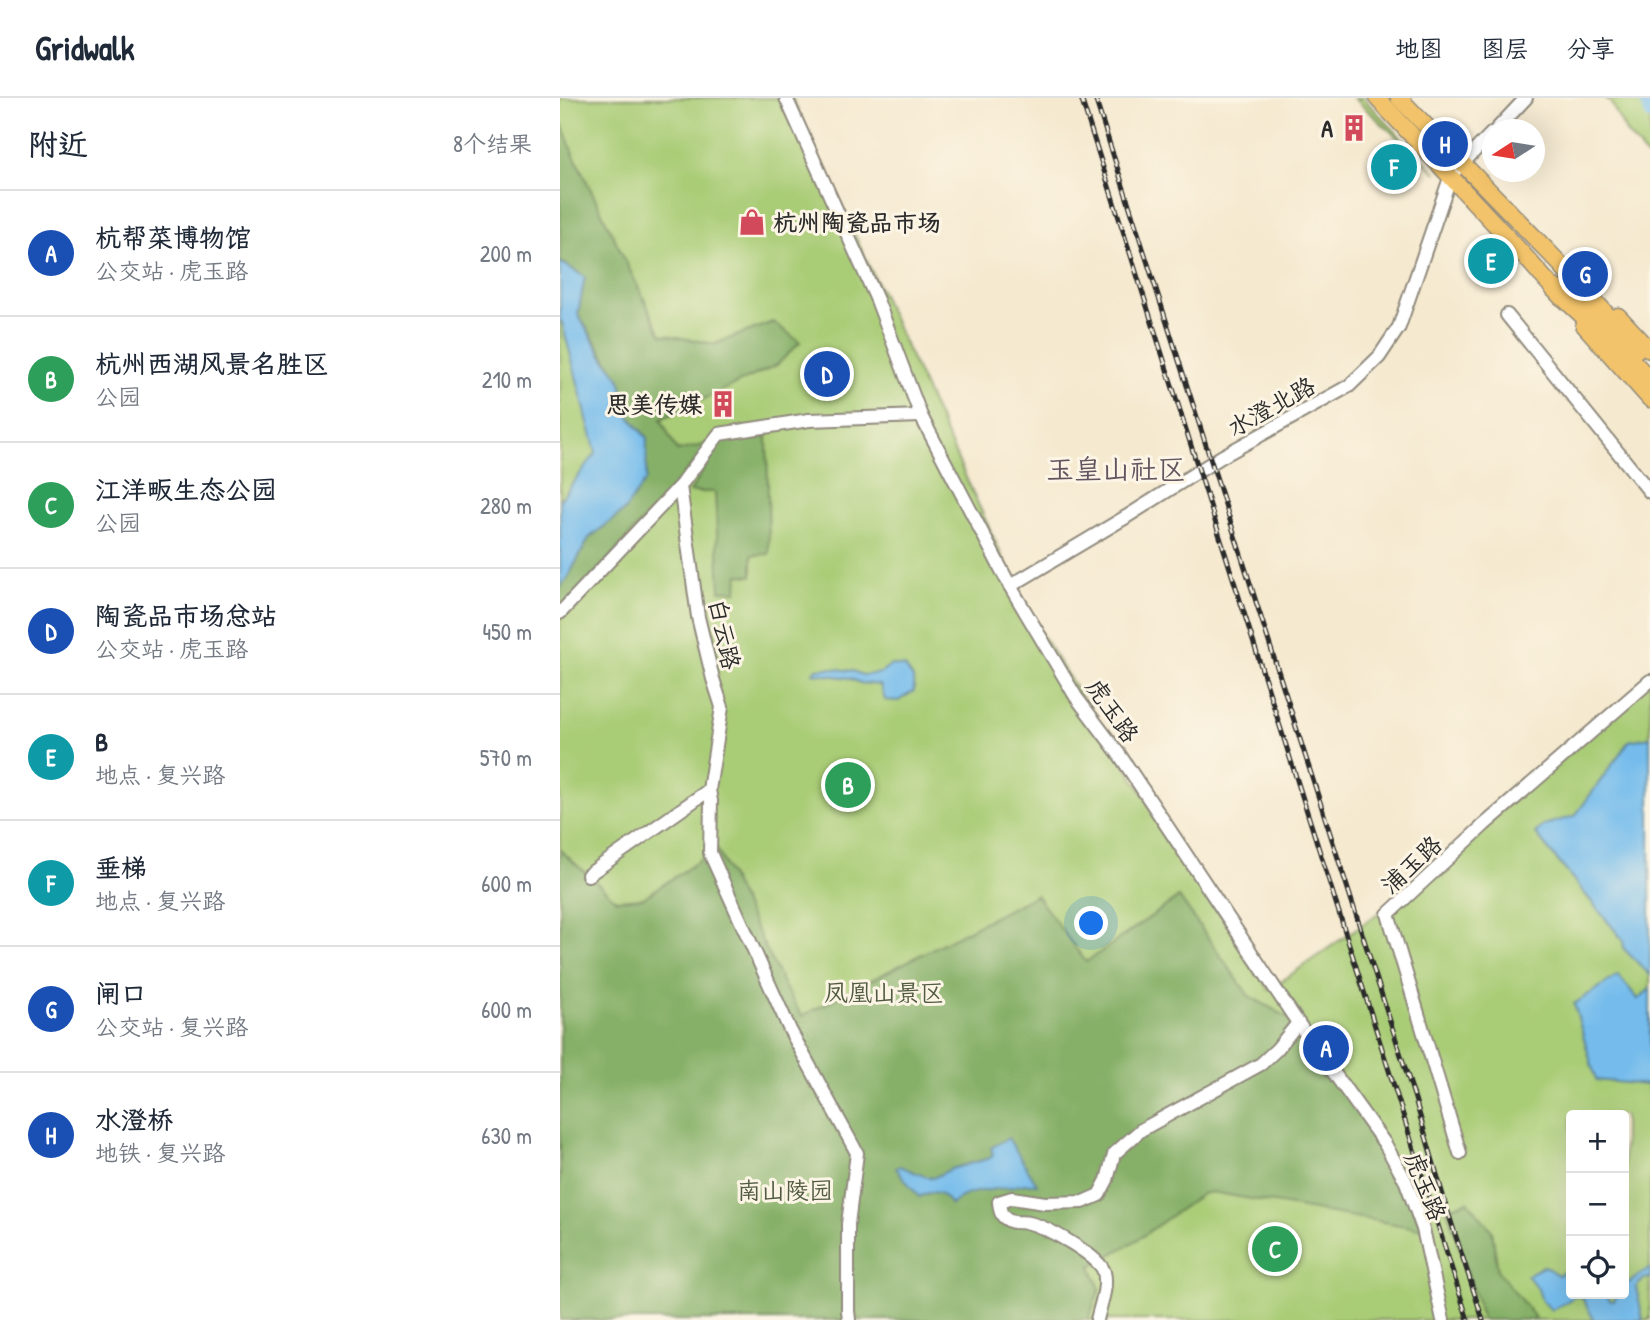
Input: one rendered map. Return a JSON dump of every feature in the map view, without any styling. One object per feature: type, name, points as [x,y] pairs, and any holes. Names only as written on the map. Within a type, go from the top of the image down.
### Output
[{"type":"highway","points":[[1566,270],[1650,365]]},
{"type":"highway","points":[[1554,288],[1620,349],[1650,381]]},
{"type":"main road","points":[[1377,98],[1554,288],[1650,400]]},
{"type":"main road","points":[[1399,98],[1566,270],[1581,278],[1650,350]]},
{"type":"street","name":"虎玉路","points":[[786,98],[877,300],[921,416],[1010,586],[1076,697],[1119,754],[1298,1023],[1385,1144],[1406,1182],[1423,1229],[1443,1320]]},
{"type":"street","points":[[1506,119],[1526,98]]},
{"type":"street","points":[[1451,176],[1482,143]]},
{"type":"street","name":"水澄北路","points":[[1010,586],[1222,457],[1349,386],[1366,372],[1399,327],[1451,176]]},
{"type":"street","points":[[1507,315],[1650,492]]},
{"type":"street","points":[[560,613],[680,486],[719,433],[809,420],[921,416]]},
{"type":"street","name":"白云路","points":[[680,486],[698,617],[722,707],[709,790],[710,853],[790,1030],[856,1153],[848,1224],[849,1320]]},
{"type":"street","name":"浦玉路","points":[[1460,1153],[1388,914],[1484,825],[1650,681]]},
{"type":"street","points":[[588,875],[709,790]]},
{"type":"street","points":[[1097,1320],[1104,1269],[1071,1242],[1029,1223],[1008,1221],[1001,1214],[999,1202],[1012,1198],[1045,1203],[1083,1202],[1099,1195],[1107,1180],[1114,1154],[1141,1130],[1261,1063],[1277,1049],[1298,1023]]},
{"type":"green space","name":"凤凰山景区","points":[[560,98],[792,98],[1029,615],[1269,990],[1411,890],[1650,679],[1650,1320],[560,1320]]},
{"type":"green space","points":[[1354,98],[1363,98],[1436,173]]},
{"type":"green space","points":[[1606,98],[1650,98],[1650,160],[1627,134]]},
{"type":"green space","points":[[560,119],[573,153],[661,334],[715,344],[773,322],[800,342],[777,365],[661,419],[677,451],[712,443],[560,613],[560,587],[589,538],[624,511],[647,438],[629,416],[621,383],[578,314],[585,277],[560,261]]},
{"type":"green space","points":[[767,436],[769,554],[752,555],[752,576],[738,575],[737,591],[720,591],[715,492],[690,492],[722,438]]},
{"type":"green space","name":"南山陵园","points":[[717,849],[784,986],[802,1016],[1036,895],[1086,962],[1179,897],[1249,996],[1298,1023],[1385,1144],[1423,1229],[1211,1192],[1202,1194],[1137,1240],[1091,1266],[1100,1289],[1088,1320],[560,1320],[560,850],[616,900],[643,898]]},
{"type":"green space","points":[[1468,1201],[1492,1231],[1498,1271],[1537,1320],[1483,1320],[1447,1209]]},
{"type":"water","points":[[560,262],[585,277],[578,314],[601,354],[620,379],[629,416],[647,438],[646,480],[624,511],[589,538],[560,587],[560,500],[596,453],[560,321]]},
{"type":"water","points":[[891,665],[905,667],[913,678],[914,691],[898,701],[885,700],[880,685],[813,673],[817,669],[829,668],[862,675],[881,673]]},
{"type":"water","points":[[1650,737],[1650,975],[1624,949],[1623,940],[1535,833],[1544,825],[1575,816],[1629,741]]},
{"type":"water","points":[[1618,975],[1638,999],[1650,989],[1650,1098],[1647,1085],[1596,1080],[1574,1004]]},
{"type":"water","points":[[1008,1138],[1037,1184],[976,1192],[963,1196],[951,1205],[937,1193],[919,1197],[896,1168],[900,1166],[933,1178],[951,1169],[990,1158],[993,1155],[991,1148]]},
{"type":"water","points":[[1544,1266],[1558,1275],[1566,1271],[1566,1299],[1571,1299],[1552,1310],[1542,1301],[1538,1289],[1527,1275]]},
{"type":"water","points":[[1650,1268],[1650,1278],[1644,1279],[1636,1287],[1643,1320],[1594,1320],[1583,1299],[1629,1299],[1629,1283]]},
{"type":"waterway","points":[[1643,98],[1650,115]]},
{"type":"railway","points":[[1081,98],[1468,1320]]},
{"type":"railway","points":[[1095,98],[1483,1320]]},
{"type":"place","name":"A","points":[[1354,128]]},
{"type":"place","name":"水澄桥","points":[[1445,144]]},
{"type":"place","name":"垂梯","points":[[1394,167]]},
{"type":"place","name":"杭州陶瓷品市场","points":[[752,222]]},
{"type":"place","name":"B","points":[[1491,261]]},
{"type":"place","name":"闸口","points":[[1585,274]]},
{"type":"place","name":"陶瓷品市场总站","points":[[827,374]]},
{"type":"place","name":"思美传媒","points":[[723,404]]},
{"type":"place","name":"杭州西湖风景名胜区","points":[[848,785]]},
{"type":"place","name":"杭帮菜博物馆","points":[[1326,1048]]},
{"type":"place","name":"江洋畈生态公园","points":[[1275,1249]]},
{"type":"district","name":"玉皇山社区","points":[[1116,469]]}]
